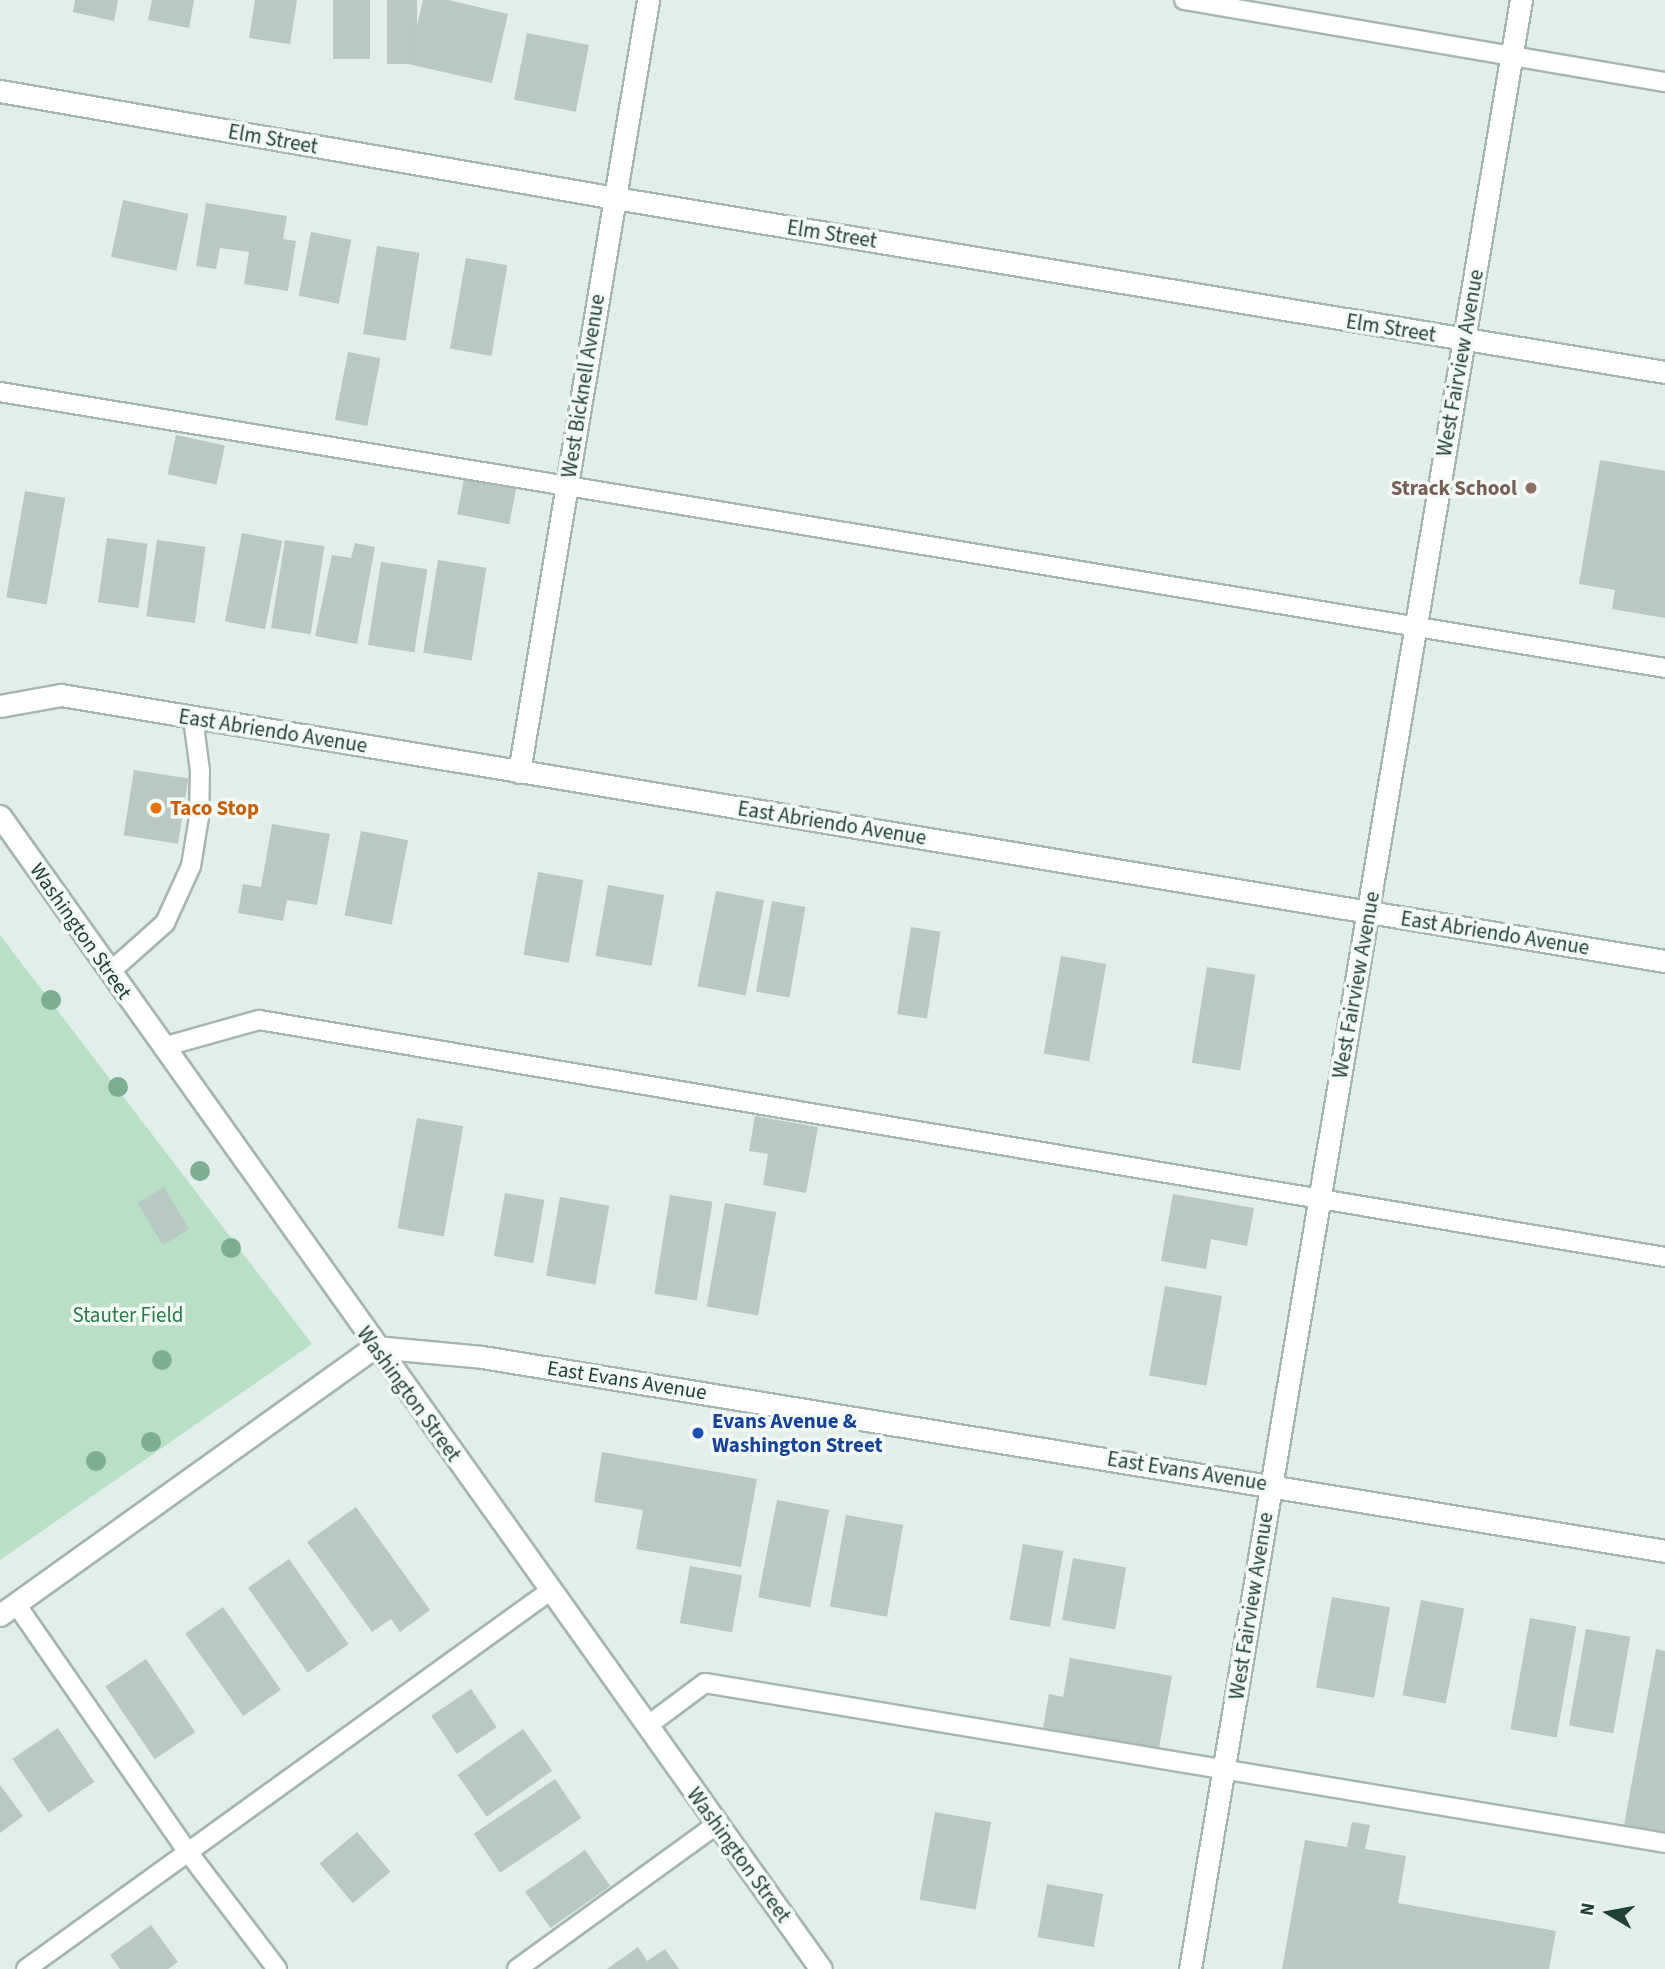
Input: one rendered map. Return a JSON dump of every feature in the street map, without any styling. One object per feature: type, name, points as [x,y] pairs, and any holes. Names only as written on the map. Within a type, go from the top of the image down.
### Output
[{"type":"street","name":"West Bicknell Avenue","points":[[519,772],[648,0]]},
{"type":"street","name":"West Fairview Avenue","points":[[1190,1969],[1521,0]]},
{"type":"street","name":"Elm Street","points":[[0,91],[615,198],[1665,372]]},
{"type":"street","name":"East Abriendo Avenue","points":[[0,706],[61,695],[1665,961]]},
{"type":"street","name":"Washington Street","points":[[0,816],[375,1347],[821,1969]]},
{"type":"street","name":"East Evans Avenue","points":[[375,1347],[482,1356],[1665,1550]]},
{"type":"street","points":[[8,1610],[375,1347]]},
{"type":"lane","points":[[1184,0],[1665,82]]},
{"type":"lane","points":[[0,392],[1665,668]]},
{"type":"lane","points":[[110,972],[165,923],[191,866],[199,817],[200,771],[193,718]]},
{"type":"lane","points":[[163,1047],[259,1020],[1665,1257]]},
{"type":"lane","points":[[26,1969],[550,1591]]},
{"type":"lane","points":[[8,1610],[277,1969]]},
{"type":"lane","points":[[647,1726],[705,1683],[1665,1843]]},
{"type":"lane","points":[[517,1969],[717,1825]]},
{"type":"green space","name":"Stauter Field","points":[[0,935],[312,1344],[0,1560]]},
{"type":"building","points":[[75,0],[118,0],[114,21],[73,12]]},
{"type":"building","points":[[152,0],[194,0],[189,28],[148,20]]},
{"type":"building","points":[[255,0],[297,0],[290,44],[249,38]]},
{"type":"building","points":[[333,0],[370,0],[370,59],[333,59]]},
{"type":"building","points":[[387,0],[417,0],[417,64],[387,64]]},
{"type":"building","points":[[423,0],[448,0],[508,14],[492,83],[408,64]]},
{"type":"building","points":[[527,33],[589,45],[576,112],[514,100]]},
{"type":"building","points":[[123,200],[189,214],[176,271],[111,257]]},
{"type":"building","points":[[206,203],[287,216],[283,239],[296,241],[288,291],[244,284],[249,252],[220,248],[216,269],[196,266]]},
{"type":"building","points":[[311,232],[351,240],[339,304],[299,296]]},
{"type":"building","points":[[377,246],[419,253],[406,341],[363,334]]},
{"type":"building","points":[[466,258],[507,265],[491,356],[450,349]]},
{"type":"building","points":[[348,352],[380,358],[367,426],[335,420]]},
{"type":"building","points":[[176,435],[225,445],[217,485],[168,474]]},
{"type":"building","points":[[1600,460],[1665,471],[1665,618],[1612,609],[1615,590],[1579,584]]},
{"type":"building","points":[[465,474],[517,484],[509,524],[457,514]]},
{"type":"building","points":[[25,491],[65,498],[47,604],[6,597]]},
{"type":"building","points":[[242,533],[282,541],[265,629],[225,621]]},
{"type":"building","points":[[107,538],[148,544],[139,608],[98,602]]},
{"type":"building","points":[[157,540],[206,547],[195,623],[146,616]]},
{"type":"building","points":[[285,540],[325,546],[311,634],[271,628]]},
{"type":"building","points":[[355,543],[375,547],[357,644],[315,636],[332,555],[351,558]]},
{"type":"building","points":[[438,560],[486,568],[472,661],[423,653]]},
{"type":"building","points":[[381,562],[427,569],[414,652],[368,645]]},
{"type":"building","points":[[134,770],[188,779],[178,844],[124,835]]},
{"type":"building","points":[[272,824],[330,834],[317,905],[287,900],[283,921],[238,913],[243,884],[261,887]]},
{"type":"building","points":[[361,831],[408,840],[392,925],[345,915]]},
{"type":"building","points":[[538,872],[583,880],[569,963],[523,955]]},
{"type":"building","points":[[608,885],[664,895],[652,966],[595,956]]},
{"type":"building","points":[[716,891],[764,900],[746,996],[697,986]]},
{"type":"building","points":[[772,901],[805,907],[790,998],[756,992]]},
{"type":"building","points":[[911,927],[941,932],[927,1019],[897,1014]]},
{"type":"building","points":[[1061,956],[1106,964],[1089,1061],[1044,1053]]},
{"type":"building","points":[[1207,967],[1255,975],[1240,1070],[1192,1063]]},
{"type":"building","points":[[755,1116],[818,1127],[806,1193],[763,1185],[768,1154],[749,1151]]},
{"type":"building","points":[[417,1118],[463,1126],[444,1236],[398,1228]]},
{"type":"building","points":[[164,1187],[189,1229],[163,1245],[137,1203]]},
{"type":"building","points":[[505,1193],[544,1200],[533,1263],[494,1256]]},
{"type":"building","points":[[1173,1194],[1254,1208],[1247,1246],[1211,1239],[1206,1269],[1161,1261]]},
{"type":"building","points":[[670,1195],[712,1202],[697,1300],[654,1294]]},
{"type":"building","points":[[560,1197],[609,1206],[595,1284],[546,1276]]},
{"type":"building","points":[[725,1203],[776,1212],[758,1315],[707,1306]]},
{"type":"building","points":[[1165,1286],[1222,1296],[1206,1386],[1149,1376]]},
{"type":"building","points":[[602,1452],[757,1479],[741,1567],[636,1549],[643,1510],[594,1502]]},
{"type":"building","points":[[777,1500],[829,1510],[810,1607],[758,1597]]},
{"type":"building","points":[[356,1507],[430,1610],[400,1632],[391,1619],[372,1632],[307,1542]]},
{"type":"building","points":[[846,1515],[903,1525],[887,1617],[830,1607]]},
{"type":"building","points":[[1023,1544],[1063,1551],[1050,1627],[1010,1620]]},
{"type":"building","points":[[1073,1558],[1126,1567],[1115,1629],[1062,1620]]},
{"type":"building","points":[[289,1559],[349,1644],[308,1673],[248,1588]]},
{"type":"building","points":[[690,1566],[742,1575],[732,1632],[680,1623]]},
{"type":"building","points":[[1332,1597],[1390,1607],[1374,1698],[1316,1688]]},
{"type":"building","points":[[1421,1600],[1464,1608],[1446,1704],[1402,1695]]},
{"type":"building","points":[[223,1607],[281,1690],[243,1716],[185,1633]]},
{"type":"building","points":[[1530,1618],[1576,1626],[1557,1737],[1510,1729]]},
{"type":"building","points":[[1586,1629],[1630,1637],[1613,1733],[1569,1726]]},
{"type":"building","points":[[1656,1649],[1665,1651],[1665,1839],[1623,1831]]},
{"type":"building","points":[[1070,1658],[1172,1676],[1159,1748],[1043,1728],[1049,1694],[1063,1697]]},
{"type":"building","points":[[146,1659],[195,1732],[155,1759],[105,1686]]},
{"type":"building","points":[[471,1689],[497,1727],[457,1754],[431,1716]]},
{"type":"building","points":[[58,1728],[94,1782],[49,1813],[12,1759]]},
{"type":"building","points":[[523,1729],[552,1771],[487,1817],[457,1775]]},
{"type":"building","points":[[555,1779],[581,1818],[500,1873],[474,1834]]},
{"type":"building","points":[[0,1785],[23,1816],[0,1833]]},
{"type":"building","points":[[935,1812],[991,1822],[976,1910],[920,1900]]},
{"type":"building","points":[[1352,1822],[1370,1825],[1365,1849],[1406,1856],[1398,1903],[1556,1931],[1549,1969],[1282,1969],[1305,1840],[1347,1847]]},
{"type":"building","points":[[357,1832],[390,1872],[353,1903],[319,1863]]},
{"type":"building","points":[[585,1850],[610,1886],[550,1928],[525,1892]]},
{"type":"building","points":[[1047,1884],[1103,1894],[1094,1947],[1038,1937]]},
{"type":"building","points":[[151,1925],[178,1962],[168,1969],[120,1969],[110,1955]]},
{"type":"building","points":[[638,1947],[647,1961],[665,1949],[679,1969],[607,1969]]},
{"type":"place","name":"Strack School","points":[[1531,488]]},
{"type":"place","name":"Taco Stop","points":[[156,808]]},
{"type":"place","name":"Evans Avenue & Washington Street","points":[[698,1433]]}]
